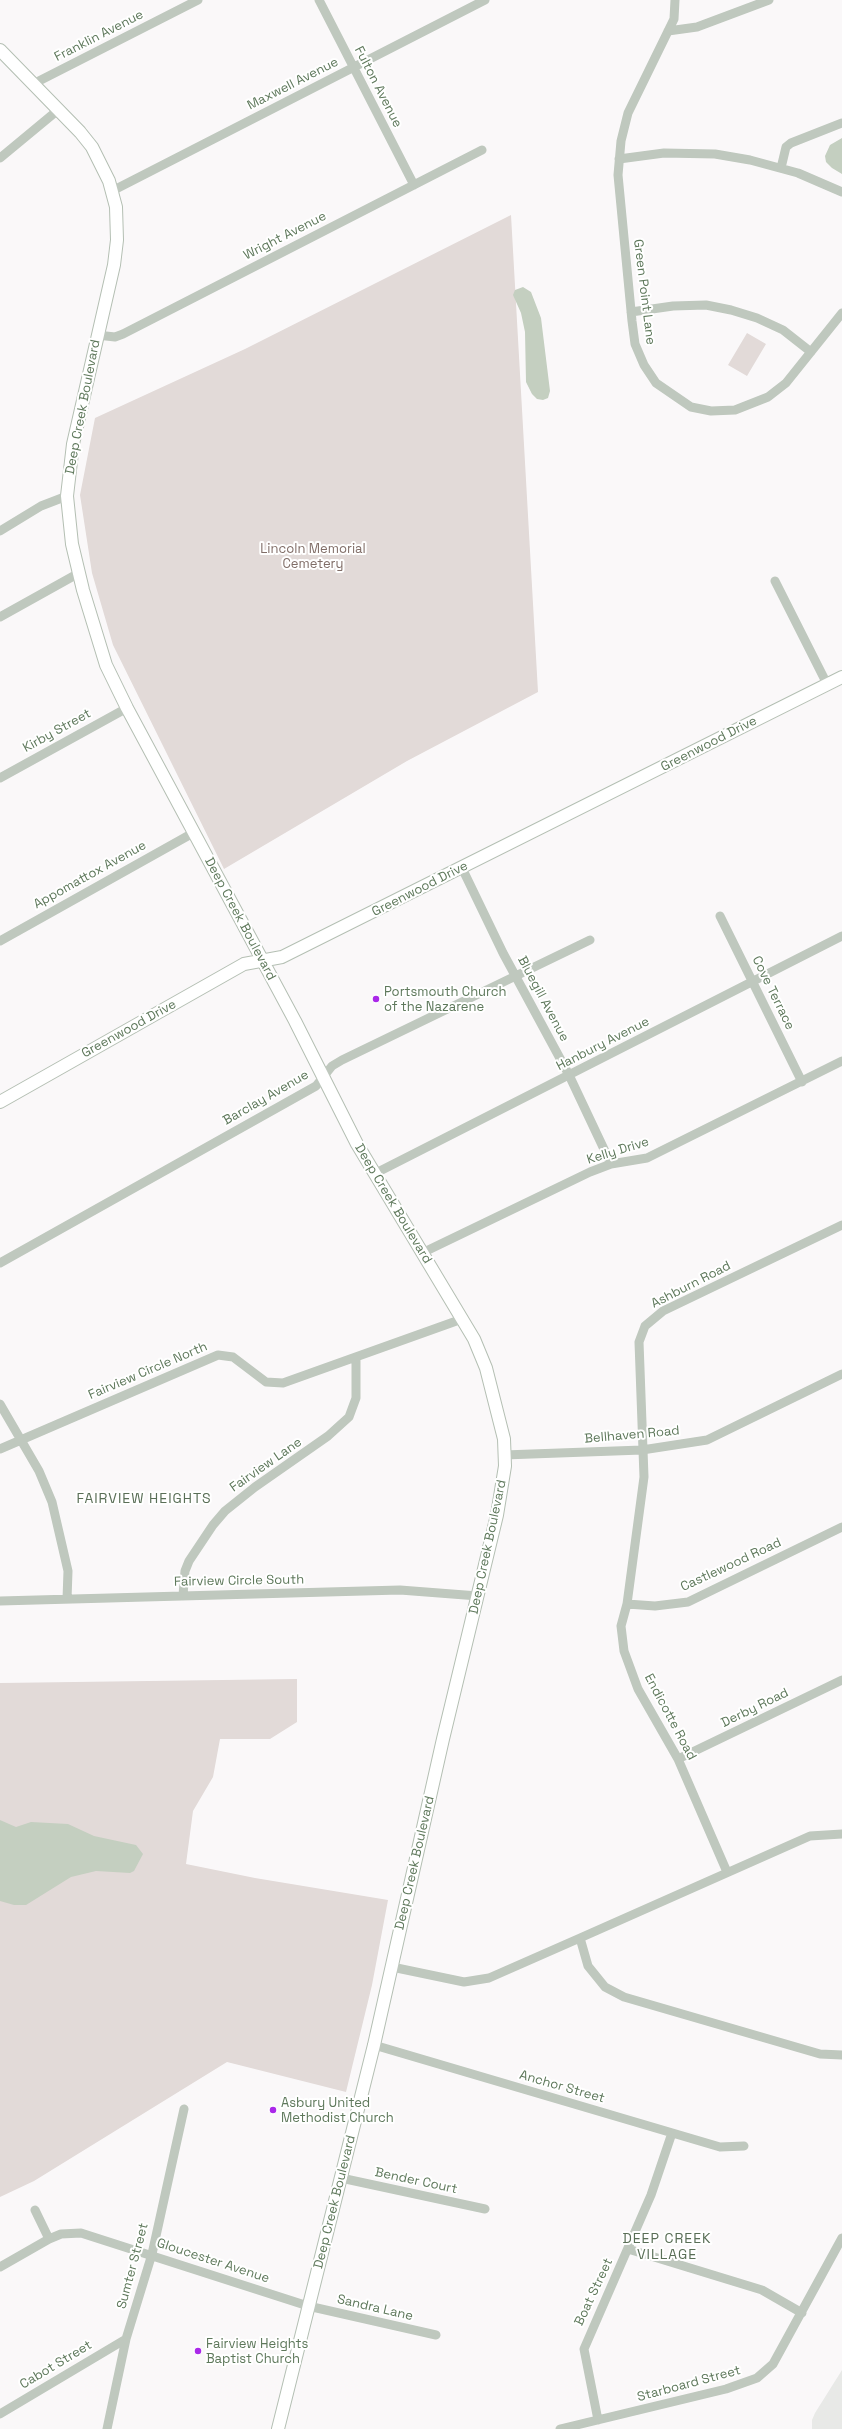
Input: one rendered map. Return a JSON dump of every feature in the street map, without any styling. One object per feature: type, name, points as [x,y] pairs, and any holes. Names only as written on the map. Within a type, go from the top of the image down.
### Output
[{"type":"street","name":"Franklin Avenue","points":[[33,84],[198,0]]},
{"type":"street","name":"Fulton Avenue","points":[[319,0],[414,186]]},
{"type":"street","name":"Maxwell Avenue","points":[[112,191],[486,0]]},
{"type":"street","name":"Green Point Lane","points":[[675,0],[674,19],[628,113],[621,142],[619,159],[618,175],[631,312],[635,344],[644,365],[656,383],[691,407],[711,411],[735,410],[750,406],[768,397],[786,383],[842,313]]},
{"type":"street","points":[[668,31],[697,27],[769,0]]},
{"type":"street","name":"Deep Creek Boulevard","points":[[0,50],[92,147],[102,164],[112,191],[116,213],[118,240],[114,265],[73,444],[67,496],[68,521],[79,574],[106,665],[127,708],[324,1077],[357,1144],[474,1339],[486,1368],[504,1439],[504,1455],[497,1515],[443,1739],[374,2045],[278,2429]]},
{"type":"street","points":[[0,158],[58,110]]},
{"type":"street","points":[[781,168],[786,147],[791,143],[842,123]]},
{"type":"street","name":"Wright Avenue","points":[[97,336],[115,337],[124,334],[482,150]]},
{"type":"street","points":[[619,159],[664,153],[715,154],[750,160],[781,168],[842,192]]},
{"type":"street","points":[[631,312],[673,306],[706,305],[731,310],[757,318],[783,330],[811,352]]},
{"type":"street","points":[[0,531],[41,506],[67,496]]},
{"type":"street","points":[[0,617],[79,574]]},
{"type":"street","points":[[775,581],[827,684]]},
{"type":"street","name":"Greenwood Drive","points":[[0,1102],[244,964],[282,957],[842,677]]},
{"type":"street","name":"Kirby Street","points":[[0,778],[127,708]]},
{"type":"street","name":"Appomattox Avenue","points":[[0,940],[194,832]]},
{"type":"street","name":"Bluegill Avenue","points":[[462,868],[514,974],[569,1075],[611,1164]]},
{"type":"street","name":"Cove Terrace","points":[[720,916],[802,1082]]},
{"type":"street","name":"Hanbury Avenue","points":[[374,1174],[842,936]]},
{"type":"street","name":"Barclay Avenue","points":[[0,1263],[316,1086],[332,1066],[342,1060],[514,974],[590,940]]},
{"type":"street","name":"Kelly Drive","points":[[422,1253],[590,1172],[611,1164],[647,1158],[842,1061]]},
{"type":"street","name":"Ashburn Road","points":[[642,1450],[639,1342],[645,1326],[663,1311],[842,1225]]},
{"type":"street","name":"Fairview Circle North","points":[[0,1449],[218,1355],[233,1357],[259,1378],[272,1383],[296,1380],[462,1319]]},
{"type":"street","name":"Fairview Lane","points":[[183,1595],[185,1571],[189,1561],[213,1525],[224,1512],[256,1487],[328,1436],[349,1417],[356,1398],[356,1358]]},
{"type":"street","name":"Bellhaven Road","points":[[504,1455],[642,1450],[707,1440],[842,1374]]},
{"type":"street","points":[[0,1404],[39,1471],[58,1521],[68,1571],[67,1599]]},
{"type":"street","name":"Endicotte Road","points":[[642,1450],[644,1476],[642,1495],[627,1604],[621,1626],[624,1651],[638,1689],[678,1758],[727,1872]]},
{"type":"street","name":"Castlewood Road","points":[[627,1604],[655,1606],[688,1602],[842,1527]]},
{"type":"street","name":"Fairview Circle South","points":[[0,1601],[400,1590],[478,1596]]},
{"type":"street","name":"Derby Road","points":[[678,1758],[842,1680]]},
{"type":"street","points":[[392,1967],[464,1982],[489,1978],[810,1836],[842,1834]]},
{"type":"street","points":[[580,1938],[588,1966],[605,1987],[624,1997],[820,2054],[842,2054]]},
{"type":"street","name":"Anchor Street","points":[[374,2045],[720,2147],[744,2146]]},
{"type":"street","name":"Sumter Street","points":[[107,2429],[126,2339],[152,2254],[184,2109]]},
{"type":"street","name":"Boat Street","points":[[598,2420],[584,2348],[651,2195],[672,2133]]},
{"type":"street","name":"Bender Court","points":[[341,2178],[485,2209]]},
{"type":"street","points":[[35,2210],[49,2239]]},
{"type":"street","name":"Gloucester Avenue","points":[[0,2267],[49,2239],[61,2234],[81,2233],[152,2254],[308,2306]]},
{"type":"street","name":"Starboard Street","points":[[560,2429],[726,2389],[757,2378],[773,2364],[842,2238]]},
{"type":"street","points":[[628,2250],[762,2290],[802,2313]]},
{"type":"street","name":"Sandra Lane","points":[[308,2306],[436,2335]]},
{"type":"street","name":"Cabot Street","points":[[0,2414],[126,2339]]},
{"type":"shaded area","points":[[842,138],[842,174],[826,162],[825,156],[830,145]]},
{"type":"shaded area","points":[[523,287],[531,292],[541,318],[550,391],[548,398],[543,400],[537,399],[532,394],[526,382],[525,332],[521,313],[513,295],[515,290]]},
{"type":"shaded area","points":[[0,1820],[16,1827],[31,1822],[68,1824],[94,1836],[136,1845],[143,1854],[134,1871],[130,1873],[96,1871],[71,1877],[26,1905],[14,1905],[0,1901]]},
{"type":"shaded area","points":[[842,2370],[842,2429],[812,2429],[812,2420],[815,2413]]},
{"type":"green space","name":"Lincoln Memorial Cemetery","points":[[511,215],[538,692],[407,761],[224,869],[113,645],[92,573],[80,495],[95,418],[245,349]]},
{"type":"green space","points":[[747,333],[766,344],[747,376],[728,365]]},
{"type":"green space","points":[[297,1679],[297,1722],[270,1739],[220,1739],[213,1777],[193,1811],[186,1864],[255,1878],[388,1900],[372,1985],[346,2092],[227,2062],[34,2181],[0,2197],[0,1683]]},
{"type":"place","name":"Portsmouth Church of the Nazarene","points":[[376,999]]},
{"type":"place","name":"Asbury United Methodist Church","points":[[273,2110]]},
{"type":"place","name":"Fairview Heights Baptist Church","points":[[198,2351]]},
{"type":"district","name":"FAIRVIEW HEIGHTS","points":[[144,1499]]},
{"type":"district","name":"DEEP CREEK VILLAGE","points":[[667,2248]]}]
